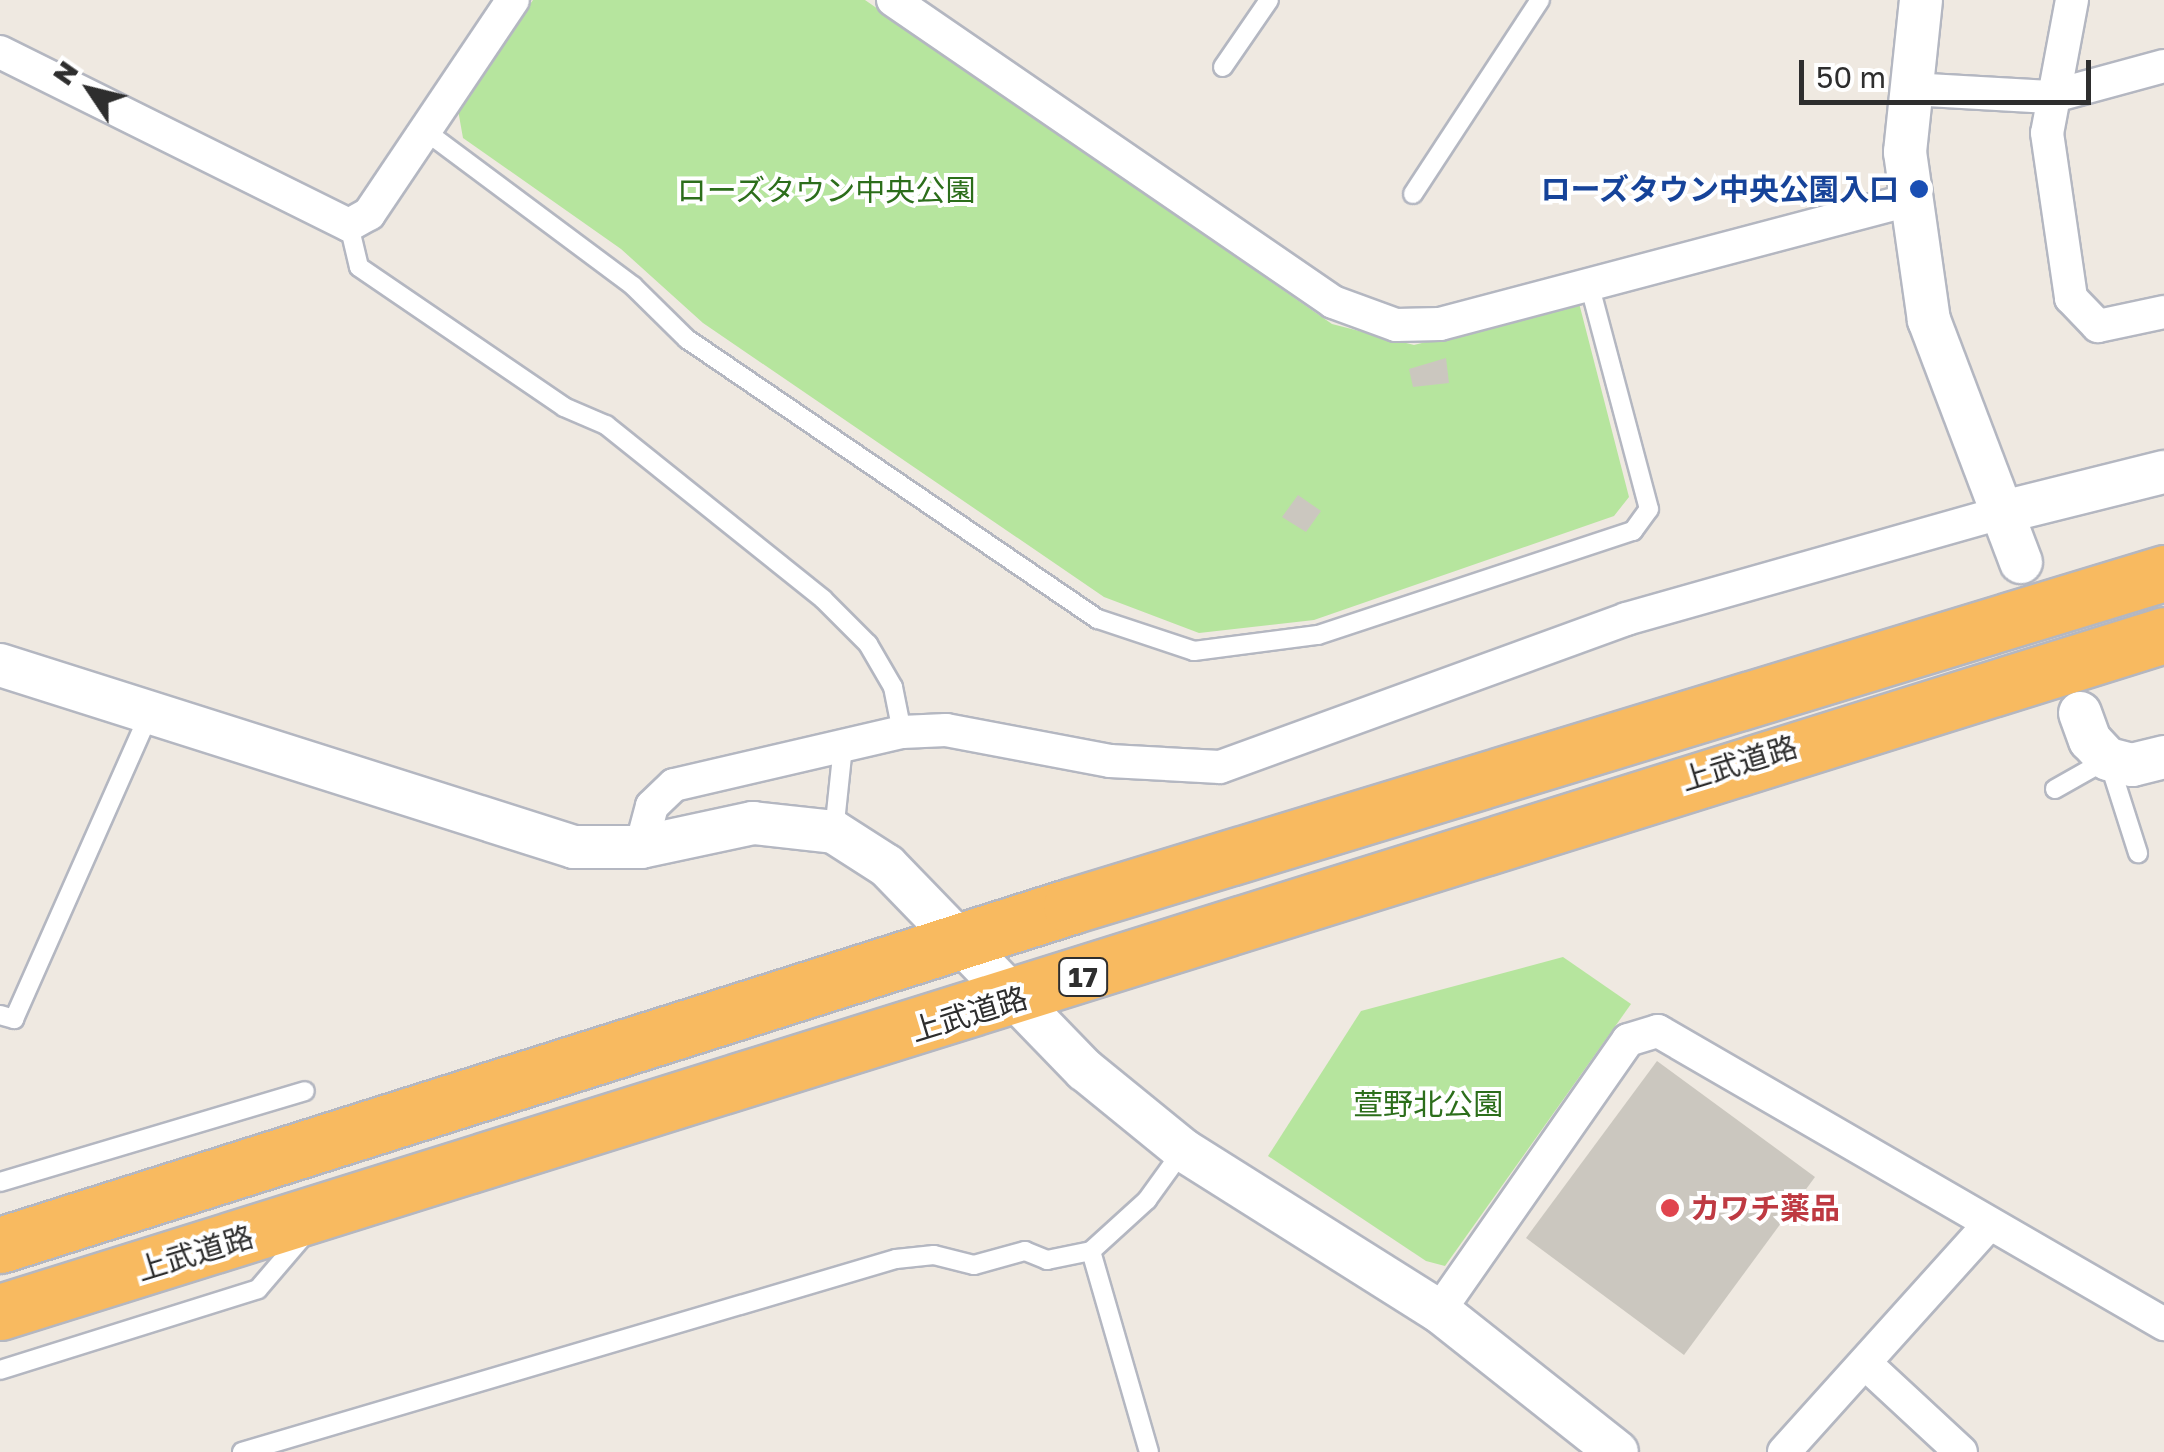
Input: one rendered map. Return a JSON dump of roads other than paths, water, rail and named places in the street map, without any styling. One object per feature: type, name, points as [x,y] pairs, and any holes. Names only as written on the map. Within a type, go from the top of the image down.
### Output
[{"type":"highway","name":"上武道路","points":[[0,1246],[966,941],[2164,573]]},
{"type":"highway","name":"上武道路","points":[[0,1312],[1019,999],[1722,767],[2164,635]]},
{"type":"street","points":[[0,52],[350,226],[368,214],[514,0]]},
{"type":"street","points":[[1920,0],[1910,89],[1908,200],[1929,320],[2021,562]]},
{"type":"street","points":[[2072,0],[2050,97],[2058,240],[2076,309],[2098,326],[2164,312]]},
{"type":"street","points":[[899,2],[1332,302],[1396,325],[1440,324],[1908,200]]},
{"type":"street","points":[[1910,89],[2050,97],[2164,66]]},
{"type":"street","points":[[641,847],[652,806],[674,785],[902,732],[946,730],[1110,761],[1220,767],[1626,619],[2003,512],[2164,472]]},
{"type":"street","points":[[0,665],[574,847],[641,847],[753,823],[834,832],[874,856],[966,941],[1084,1070],[1184,1150],[1439,1311],[1617,1452]]},
{"type":"street","points":[[2080,713],[2108,759],[2132,765],[2164,757]]},
{"type":"street","points":[[1439,1311],[1628,1040],[1658,1032],[2164,1324]]},
{"type":"street","points":[[1784,1452],[1867,1365],[1989,1224]]},
{"type":"street","points":[[1867,1365],[1961,1452]]},
{"type":"lane","points":[[1224,67],[1268,0]]},
{"type":"lane","points":[[1413,194],[1540,0]]},
{"type":"lane","points":[[424,130],[634,286],[687,339],[1098,620],[1194,651],[1318,635],[1633,531],[1649,509],[1589,284]]},
{"type":"lane","points":[[350,226],[359,267],[564,407],[606,425],[822,599],[868,644],[893,687],[902,732]]},
{"type":"lane","points":[[0,1015],[14,1018],[150,712]]},
{"type":"lane","points":[[834,832],[843,746]]},
{"type":"lane","points":[[2055,788],[2108,759],[2138,854]]},
{"type":"lane","points":[[0,1182],[305,1091]]},
{"type":"lane","points":[[242,1452],[896,1259],[934,1256],[974,1266],[1026,1251],[1048,1260],[1091,1251],[1147,1200],[1184,1150]]},
{"type":"lane","points":[[0,1370],[258,1289],[323,1213]]},
{"type":"lane","points":[[1091,1251],[1149,1452]]},
{"type":"place","name":"ローズタウン中央公園入口","points":[[1919,189]]},
{"type":"place","name":"カワチ薬品","points":[[1670,1208]]},
{"type":"park label","name":"ローズタウン中央公園","points":[[826,190]]},
{"type":"park label","name":"萱野北公園","points":[[1428,1104]]}]
